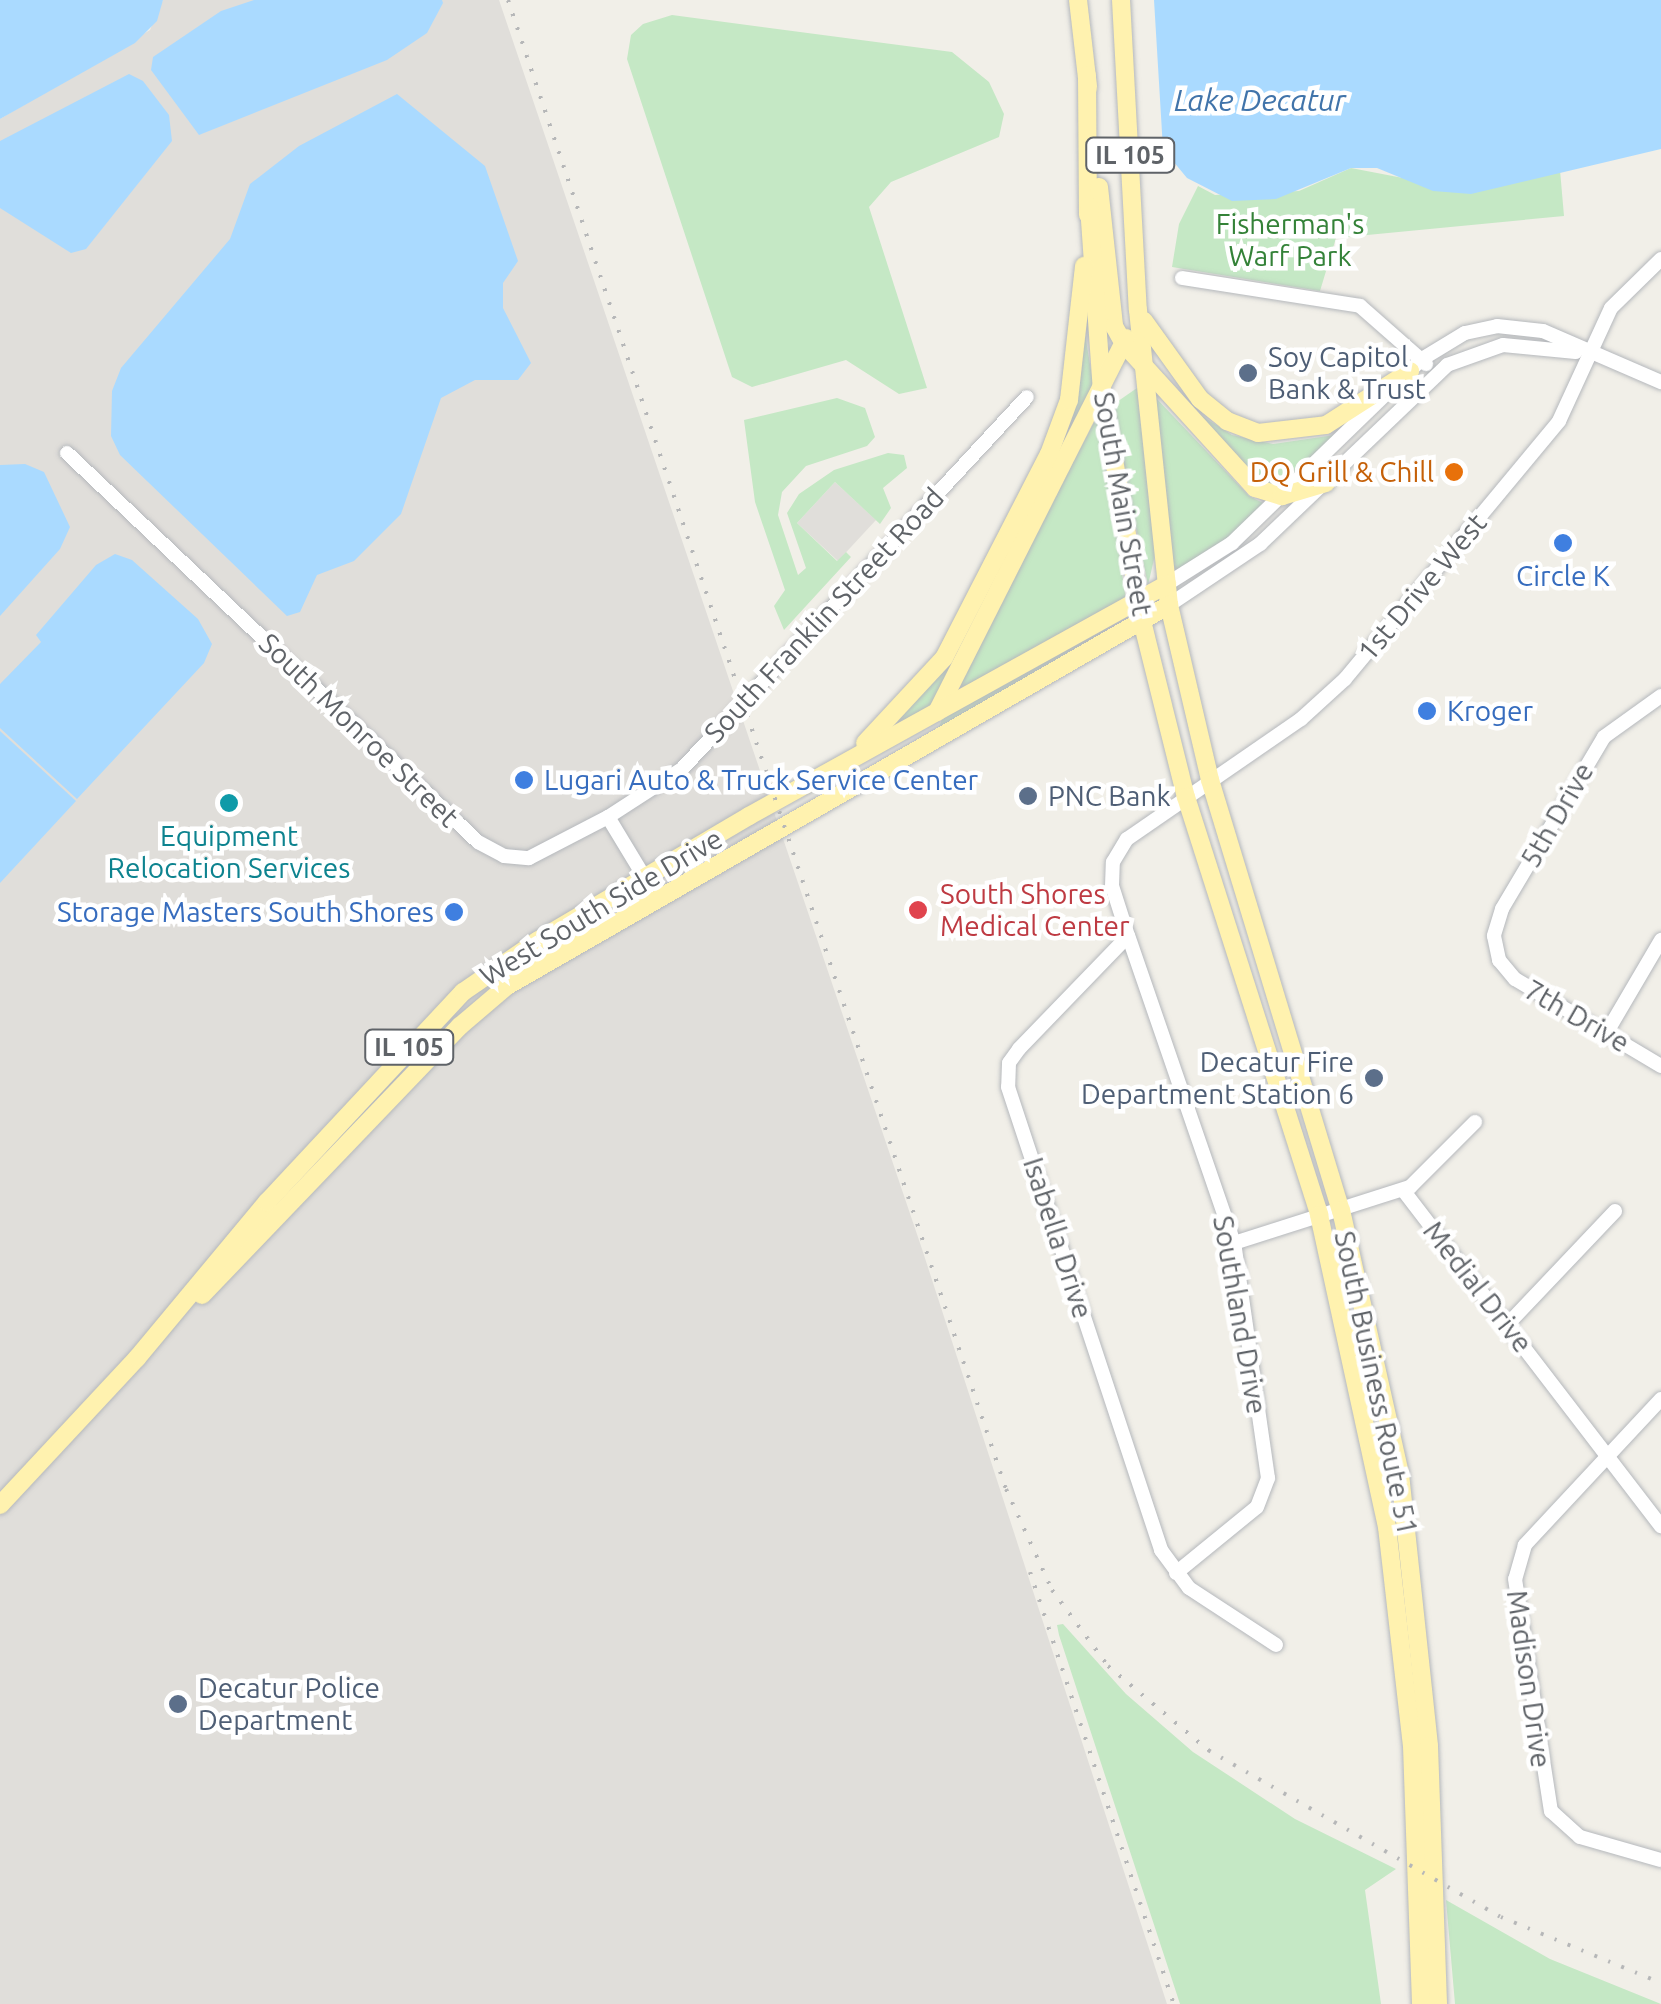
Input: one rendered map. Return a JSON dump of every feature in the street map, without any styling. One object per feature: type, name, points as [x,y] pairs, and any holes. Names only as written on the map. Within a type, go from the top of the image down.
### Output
[{"type":"main road","name":"IL 105","points":[[794,792],[868,740],[936,670],[1049,454],[1069,400],[1089,206],[1086,76],[1078,0]]},
{"type":"main road","name":"IL 105","points":[[896,763],[938,711],[1102,391],[1138,310],[1121,0]]},
{"type":"main road","points":[[1086,76],[1114,326],[1124,344],[1246,481],[1282,496],[1326,482]]},
{"type":"main road","name":"South Main Street","points":[[1089,206],[1102,391],[1142,621],[1186,797]]},
{"type":"main road","points":[[1138,310],[1167,361],[1200,399],[1258,433],[1326,426],[1416,365]]},
{"type":"main road","name":"South Main Street","points":[[1138,310],[1169,605],[1210,780]]},
{"type":"main road","name":"West South Side Drive","points":[[137,1358],[267,1202],[463,992],[645,878],[1168,584]]},
{"type":"main road","points":[[1142,621],[1169,605]]},
{"type":"main road","name":"West South Side Drive","points":[[0,1505],[137,1358],[286,1214],[480,1006],[657,898],[1142,621]]},
{"type":"main road","name":"South Business Route 51","points":[[1210,780],[1340,1210],[1400,1474],[1415,1588],[1438,2004]]},
{"type":"main road","name":"South Business Route 51","points":[[1186,797],[1320,1215],[1393,1566],[1420,1854],[1421,2004]]},
{"type":"street","name":"1st Drive West","points":[[1210,780],[1301,718],[1345,679],[1553,429],[1611,308],[1661,259]]},
{"type":"street","points":[[1182,278],[1360,306],[1416,365],[1435,374]]},
{"type":"street","points":[[1168,584],[1232,543],[1416,365],[1450,340],[1497,326],[1543,330],[1661,382]]},
{"type":"street","points":[[1169,605],[1260,544],[1435,374],[1461,356],[1503,345],[1592,354]]},
{"type":"street","name":"South Franklin Street Road","points":[[608,817],[682,769],[1027,396]]},
{"type":"street","name":"South Monroe Street","points":[[68,453],[478,842],[504,856],[529,858],[608,817]]},
{"type":"street","name":"5th Drive","points":[[1500,960],[1494,936],[1502,910],[1599,744],[1623,718],[1661,696]]},
{"type":"street","name":"Southland Drive","points":[[1176,1573],[1247,1518],[1266,1489],[1234,1244],[1111,878],[1116,854],[1210,780]]},
{"type":"street","points":[[608,817],[657,898]]},
{"type":"street","name":"Isabella Drive","points":[[1128,936],[1018,1049],[1007,1078],[1157,1539],[1176,1573]]},
{"type":"street","points":[[1606,1032],[1661,940]]},
{"type":"street","name":"7th Drive","points":[[1500,960],[1514,979],[1661,1066]]},
{"type":"street","points":[[1234,1244],[1403,1190],[1475,1122]]},
{"type":"street","name":"Medial Drive","points":[[1403,1190],[1661,1526]]},
{"type":"street","points":[[1507,1325],[1615,1211]]},
{"type":"street","name":"Madison Drive","points":[[1661,1399],[1521,1550],[1516,1589],[1552,1811],[1580,1837],[1661,1860]]},
{"type":"street","points":[[1176,1573],[1276,1645]]},
{"type":"shaded area","points":[[163,0],[499,0],[922,1249],[1167,2004],[0,2004],[0,119],[150,30]]},
{"type":"shaded area","points":[[835,482],[876,520],[838,561],[797,523]]},
{"type":"green space","points":[[672,15],[952,52],[989,82],[1004,114],[999,137],[891,182],[869,207],[927,388],[899,394],[846,360],[752,387],[732,377],[627,59],[631,35],[643,24]]},
{"type":"green space","name":"Fisherman's Warf Park","points":[[1351,168],[1403,178],[1522,179],[1560,170],[1564,216],[1336,238],[1320,291],[1172,267],[1179,224],[1198,186],[1215,195],[1299,191]]},
{"type":"green space","points":[[1084,328],[1094,389],[935,707],[874,743],[912,705],[1049,462]]},
{"type":"green space","points":[[1151,363],[1202,416],[1232,435],[1273,444],[1335,435],[1283,488],[1258,481]]},
{"type":"green space","points":[[1137,388],[1155,555],[1148,585],[1111,406]]},
{"type":"green space","points":[[1155,397],[1249,496],[1267,505],[1232,536],[1173,572]]},
{"type":"green space","points":[[837,398],[865,408],[875,437],[867,446],[806,466],[782,492],[778,515],[798,575],[806,568],[787,513],[799,494],[834,470],[888,453],[904,455],[907,468],[883,488],[891,508],[880,524],[835,482],[797,523],[837,561],[846,552],[851,557],[784,630],[774,606],[785,590],[755,502],[744,420]]},
{"type":"green space","points":[[1098,415],[1126,600],[952,699],[984,631]]},
{"type":"green space","points":[[1102,626],[1107,631],[938,729],[944,715]]},
{"type":"green space","points":[[1063,1624],[1126,1694],[1193,1752],[1295,1819],[1396,1869],[1365,1890],[1381,2004],[1180,2004],[1059,1635],[1057,1625]]},
{"type":"green space","points":[[1446,1900],[1550,1959],[1661,2004],[1455,2004]]},
{"type":"water","points":[[0,0],[163,0],[157,21],[135,43],[0,119]]},
{"type":"water","points":[[254,0],[443,3],[427,33],[387,60],[199,135],[151,70],[153,57],[221,11]]},
{"type":"water","name":"Lake Decatur","points":[[1154,0],[1661,0],[1661,149],[1471,194],[1433,191],[1377,168],[1351,168],[1276,199],[1232,201],[1187,178],[1163,149]]},
{"type":"water","points":[[129,74],[143,81],[169,115],[172,141],[86,249],[71,253],[0,208],[0,141]]},
{"type":"water","points":[[397,94],[485,166],[518,261],[503,283],[503,308],[531,363],[518,380],[475,380],[441,398],[401,514],[354,561],[317,575],[300,612],[287,616],[120,455],[111,436],[112,391],[121,368],[230,239],[250,184],[299,146]]},
{"type":"water","points":[[25,464],[44,472],[70,527],[60,549],[0,616],[0,465]]},
{"type":"water","points":[[115,554],[132,560],[198,619],[212,644],[204,663],[77,799],[0,728],[0,684],[41,642],[36,635],[96,565]]},
{"type":"water","points":[[0,731],[76,801],[0,883]]},
{"type":"railway","points":[[508,0],[1006,1489],[1052,1590],[1108,1666],[1208,1750],[1501,1917],[1661,1983]]},
{"type":"railway","points":[[1030,1572],[1174,2004]]},
{"type":"place","name":"Soy Capitol Bank & Trust","points":[[1248,373]]},
{"type":"place","name":"DQ Grill & Chill","points":[[1454,472]]},
{"type":"place","name":"Circle K","points":[[1563,543]]},
{"type":"place","name":"Kroger","points":[[1427,711]]},
{"type":"place","name":"Lugari Auto & Truck Service Center","points":[[524,780]]},
{"type":"place","name":"PNC Bank","points":[[1028,796]]},
{"type":"place","name":"Equipment Relocation Services","points":[[229,803]]},
{"type":"place","name":"South Shores Medical Center","points":[[918,910]]},
{"type":"place","name":"Storage Masters South Shores","points":[[454,912]]},
{"type":"place","name":"Decatur Fire Department Station 6","points":[[1374,1078]]},
{"type":"place","name":"Decatur Police Department","points":[[178,1704]]}]
